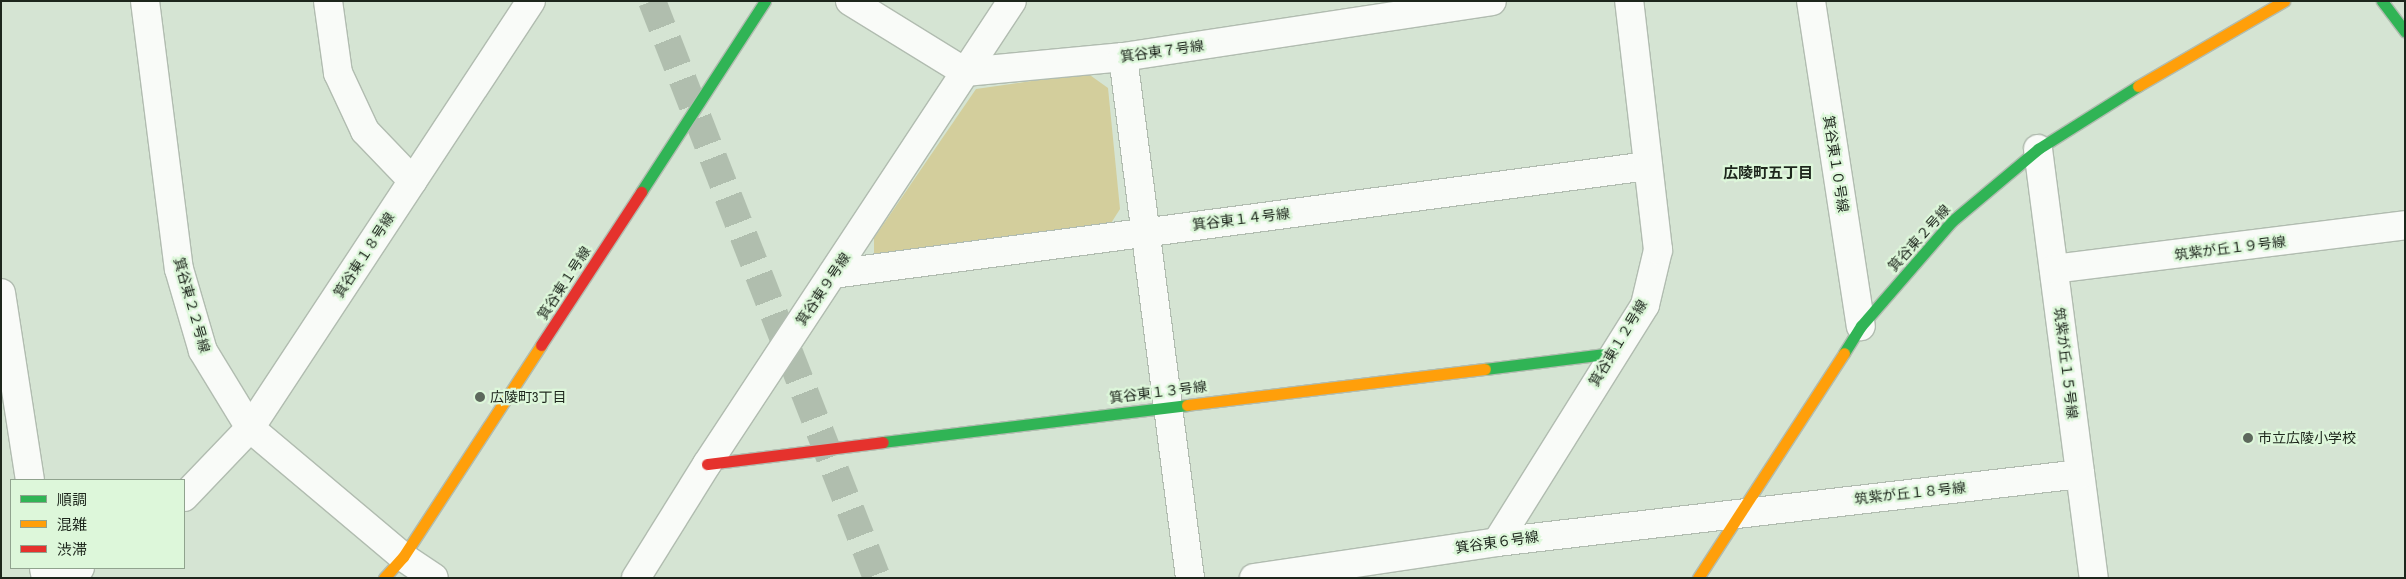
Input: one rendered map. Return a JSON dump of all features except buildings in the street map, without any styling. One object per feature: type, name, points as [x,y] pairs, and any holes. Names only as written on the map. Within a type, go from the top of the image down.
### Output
[{"type":"street","name":"箕谷東２２号線","points":[[145,1],[179,269],[203,351],[250,428],[403,557]]},
{"type":"street","points":[[328,1],[338,73],[366,131],[413,181]]},
{"type":"street","name":"箕谷東１８号線","points":[[185,496],[250,428],[531,1]]},
{"type":"street","name":"箕谷東１号線","points":[[384,578],[403,557],[765,1]]},
{"type":"street","points":[[850,1],[966,72]]},
{"type":"street","name":"箕谷東９号線","points":[[636,578],[707,464],[1012,1]]},
{"type":"street","name":"箕谷東７号線","points":[[966,72],[1123,57],[1492,1]]},
{"type":"street","name":"箕谷東１２号線","points":[[1496,542],[1645,305],[1658,250],[1629,1]]},
{"type":"street","name":"箕谷東１０号線","points":[[1811,1],[1861,326]]},
{"type":"street","name":"箕谷東２号線","points":[[1698,578],[1861,326],[1950,222],[2038,149],[2173,64],[2284,1]]},
{"type":"street","points":[[2382,1],[2405,31]]},
{"type":"street","points":[[1123,57],[1190,578]]},
{"type":"street","name":"筑紫が丘１５号線","points":[[2038,149],[2094,578]]},
{"type":"street","name":"箕谷東１４号線","points":[[833,274],[1648,166]]},
{"type":"street","name":"筑紫が丘１９号線","points":[[2054,269],[2405,225]]},
{"type":"street","points":[[1,293],[3,321],[30,479]]},
{"type":"street","name":"箕谷東１３号線","points":[[707,464],[1168,406],[1613,354]]},
{"type":"street","name":"筑紫が丘１８号線","points":[[1740,512],[2080,474]]},
{"type":"street","name":"箕谷東６号線","points":[[1254,578],[1496,542],[1740,512]]},
{"type":"street","points":[[403,557],[434,578]]},
{"type":"street","points":[[65,578],[78,569]]},
{"type":"shaded area","points":[[1087,73],[1108,88],[1120,209],[1108,228],[874,258],[874,238],[976,89]]},
{"type":"tunnel","points":[[652,1],[877,578]]},
{"type":"traffic: fast","points":[[641,192],[765,1]]},
{"type":"traffic: fast","points":[[2382,1],[2405,31]]},
{"type":"traffic: fast","points":[[1844,353],[1861,326],[1951,222],[2038,149],[2138,86]]},
{"type":"traffic: fast","points":[[1485,369],[1613,353]]},
{"type":"traffic: fast","points":[[883,442],[1187,405]]},
{"type":"traffic: slow","points":[[2138,86],[2284,1]]},
{"type":"traffic: slow","points":[[384,578],[403,557],[541,345]]},
{"type":"traffic: slow","points":[[1698,578],[1844,353]]},
{"type":"traffic: slow","points":[[1187,405],[1485,369]]},
{"type":"traffic: jam","points":[[541,345],[641,192]]},
{"type":"traffic: jam","points":[[707,464],[883,442]]},
{"type":"place","name":"広陵町3丁目","points":[[480,397]]},
{"type":"place","name":"市立広陵小学校","points":[[2248,438]]},
{"type":"district","name":"広陵町五丁目","points":[[1768,173]]}]
